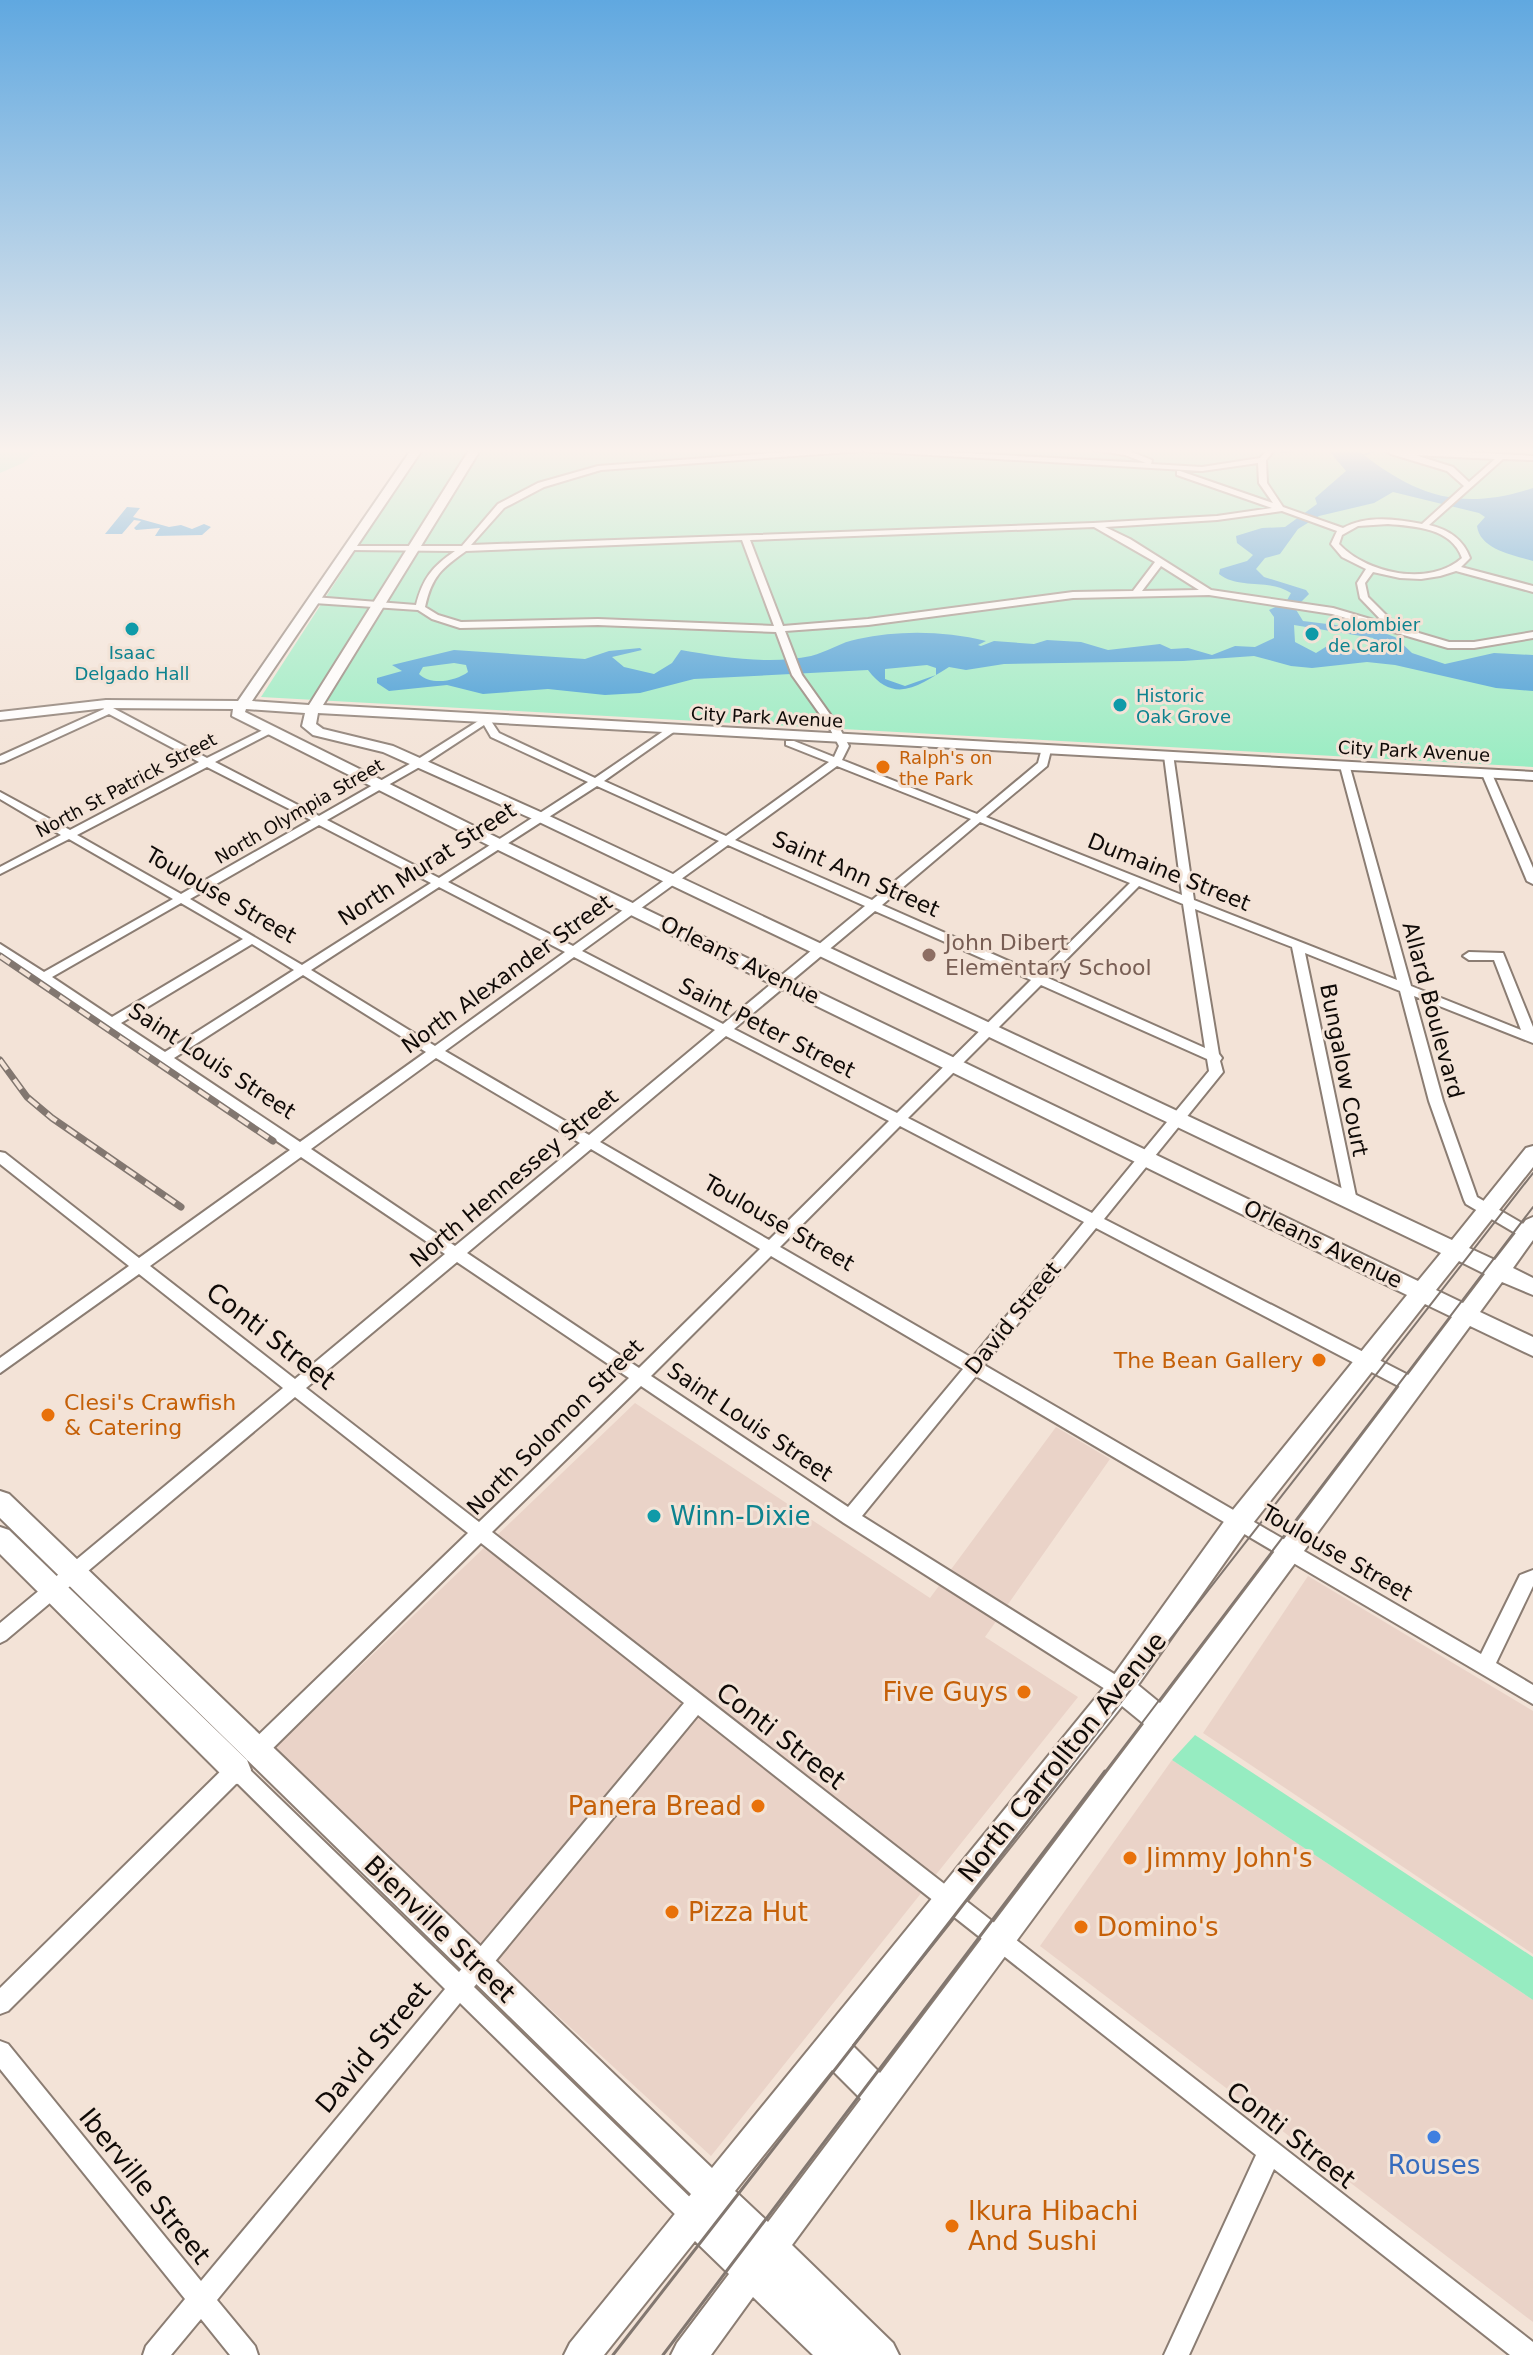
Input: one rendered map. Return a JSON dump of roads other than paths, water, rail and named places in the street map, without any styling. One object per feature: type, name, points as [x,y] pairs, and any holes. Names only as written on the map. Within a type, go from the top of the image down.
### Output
[{"type":"street","points":[[242,710],[344,557]]},
{"type":"street","points":[[311,713],[409,557]]},
{"type":"street","points":[[420,608],[431,575],[453,557]]},
{"type":"street","points":[[752,557],[797,675],[842,742]]},
{"type":"street","points":[[1151,557],[1209,592]]},
{"type":"street","points":[[1352,557],[1371,568],[1422,576],[1461,565],[1533,580]]},
{"type":"street","points":[[1461,565],[1464,557]]},
{"type":"street","points":[[1137,591],[1159,562]]},
{"type":"street","points":[[1461,565],[1533,589]]},
{"type":"street","points":[[1371,568],[1361,583],[1364,598],[1400,631]]},
{"type":"street","points":[[314,600],[420,608],[444,621],[460,625],[598,622],[779,629],[868,622],[1031,599],[1137,591],[1209,592],[1308,606],[1425,640],[1460,645],[1533,635]]},
{"type":"street","points":[[0,760],[107,707]]},
{"type":"street","name":"City Park Avenue","points":[[0,724],[107,707]]},
{"type":"street","name":"City Park Avenue","points":[[0,716],[107,707],[311,713],[484,725]]},
{"type":"street","name":"Saint Peter Street","points":[[107,707],[208,763],[440,881],[723,1031],[1412,1385]]},
{"type":"street","name":"Orleans Avenue","points":[[242,710],[269,730],[498,844],[1533,1347]]},
{"type":"street","name":"City Park Avenue","points":[[311,713],[363,721],[842,742],[1489,778],[1533,784]]},
{"type":"street","name":"Orleans Avenue","points":[[311,713],[309,726],[318,732],[388,749],[540,817],[1533,1287]]},
{"type":"street","points":[[363,721],[359,729],[388,749]]},
{"type":"street","name":"North Olympia Street","points":[[44,977],[484,725]]},
{"type":"street","name":"Saint Ann Street","points":[[484,725],[495,735],[596,782],[1041,977],[1216,1058]]},
{"type":"street","name":"North St Patrick Street","points":[[0,871],[269,730]]},
{"type":"street","name":"City Park Avenue","points":[[667,733],[790,743],[842,742]]},
{"type":"street","name":"North Murat Street","points":[[165,1058],[596,782],[667,733]]},
{"type":"street","name":"North Alexander Street","points":[[0,1367],[837,761],[842,742]]},
{"type":"street","name":"Dumaine Street","points":[[790,743],[1532,1039]]},
{"type":"street","name":"North Hennessey Street","points":[[0,1634],[981,817],[1046,754]]},
{"type":"street","points":[[1169,760],[1200,985],[1216,1058]]},
{"type":"street","name":"Allard Boulevard","points":[[1346,770],[1436,1101],[1471,1200],[1530,1229]]},
{"type":"street","name":"City Park Avenue","points":[[1489,778],[1533,776]]},
{"type":"street","points":[[1489,778],[1533,881]]},
{"type":"street","name":"Toulouse Street","points":[[0,795],[252,939],[436,1052],[772,1246],[1237,1524],[1533,1695]]},
{"type":"street","name":"North Solomon Street","points":[[0,2003],[480,1535],[1138,881]]},
{"type":"street","points":[[111,1023],[252,939]]},
{"type":"street","name":"Bungalow Court","points":[[1298,947],[1350,1201]]},
{"type":"street","name":"Saint Louis Street","points":[[0,948],[850,1518],[1120,1688]]},
{"type":"street","points":[[1469,956],[1499,956],[1532,1039]]},
{"type":"street","name":"David Street","points":[[850,1518],[1178,1120],[1216,1072],[1216,1058]]},
{"type":"street","name":"North Carrollton Avenue","points":[[582,2355],[1120,1688],[1192,1593],[1237,1524],[1533,1153]]},
{"type":"street","name":"Conti Street","points":[[1,1159],[1530,2355]]},
{"type":"street","points":[[689,2355],[1530,1229]]},
{"type":"street","name":"Bienville Street","points":[[0,1502],[63,1582],[702,2204],[762,2261],[881,2355]]},
{"type":"street","name":"Bienville Street","points":[[0,1538],[63,1582]]},
{"type":"street","points":[[1484,1667],[1526,1581],[1533,1578]]},
{"type":"street","points":[[1120,1688],[1161,1720]]},
{"type":"street","name":"David Street","points":[[155,2355],[696,1703]]},
{"type":"street","points":[[830,2046],[882,2097]]},
{"type":"street","name":"Iberville Street","points":[[0,2052],[246,2355]]},
{"type":"street","points":[[1176,2355],[1270,2151]]},
{"type":"street","name":"Bienville Street","points":[[762,2261],[838,2355]]},
{"type":"water","points":[[1251,557],[1269,557],[1256,569],[1264,577],[1306,590],[1309,594],[1295,608],[1303,621],[1376,630],[1395,637],[1412,653],[1445,664],[1494,653],[1533,655],[1533,691],[1496,688],[1395,665],[1367,662],[1312,668],[1254,656],[1183,661],[1004,664],[966,670],[949,667],[936,675],[936,668],[927,665],[885,669],[885,679],[905,686],[936,675],[918,685],[898,689],[878,681],[868,670],[694,679],[640,693],[605,695],[548,689],[483,694],[447,685],[389,691],[377,683],[377,678],[402,671],[392,665],[454,650],[585,659],[609,651],[640,648],[642,650],[612,657],[624,667],[654,674],[672,663],[681,650],[762,660],[795,659],[858,639],[906,633],[954,635],[986,641],[978,645],[981,646],[994,641],[1034,644],[1047,640],[1081,642],[1108,650],[1160,644],[1171,649],[1188,648],[1212,655],[1235,646],[1255,647],[1274,638],[1274,617],[1269,610],[1286,602],[1291,593],[1273,586],[1235,582],[1219,574],[1220,569]],"holes":[[[1294,625],[1373,638],[1380,646],[1368,651],[1332,643],[1316,653],[1295,642]],[[454,663],[466,665],[468,672],[457,678],[437,681],[419,674],[423,667]]]},
{"type":"tram line","points":[[1066,1773],[1533,1173]]},
{"type":"tram line","points":[[1104,1773],[1533,1207]]},
{"type":"tram line","points":[[613,2355],[1067,1771]]},
{"type":"tram line","points":[[663,2355],[1105,1771]]},
{"type":"railway","points":[[0,956],[273,1141]]},
{"type":"railway","points":[[0,1060],[27,1097],[52,1118],[181,1207]]},
{"type":"place","name":"Isaac Delgado Hall","points":[[132,629]]},
{"type":"place","name":"Colombier de Carol","points":[[1312,634]]},
{"type":"place","name":"Historic Oak Grove","points":[[1120,705]]},
{"type":"place","name":"Ralph's on the Park","points":[[883,767]]},
{"type":"place","name":"John Dibert Elementary School","points":[[929,955]]},
{"type":"place","name":"The Bean Gallery","points":[[1319,1360]]},
{"type":"place","name":"Clesi's Crawfish & Catering","points":[[48,1415]]},
{"type":"place","name":"Winn-Dixie","points":[[654,1516]]},
{"type":"place","name":"Five Guys","points":[[1024,1692]]},
{"type":"place","name":"Panera Bread","points":[[758,1806]]},
{"type":"place","name":"Jimmy John's","points":[[1130,1858]]},
{"type":"place","name":"Pizza Hut","points":[[672,1912]]},
{"type":"place","name":"Domino's","points":[[1081,1927]]},
{"type":"place","name":"Rouses","points":[[1434,2137]]},
{"type":"place","name":"Ikura Hibachi And Sushi","points":[[952,2226]]}]
